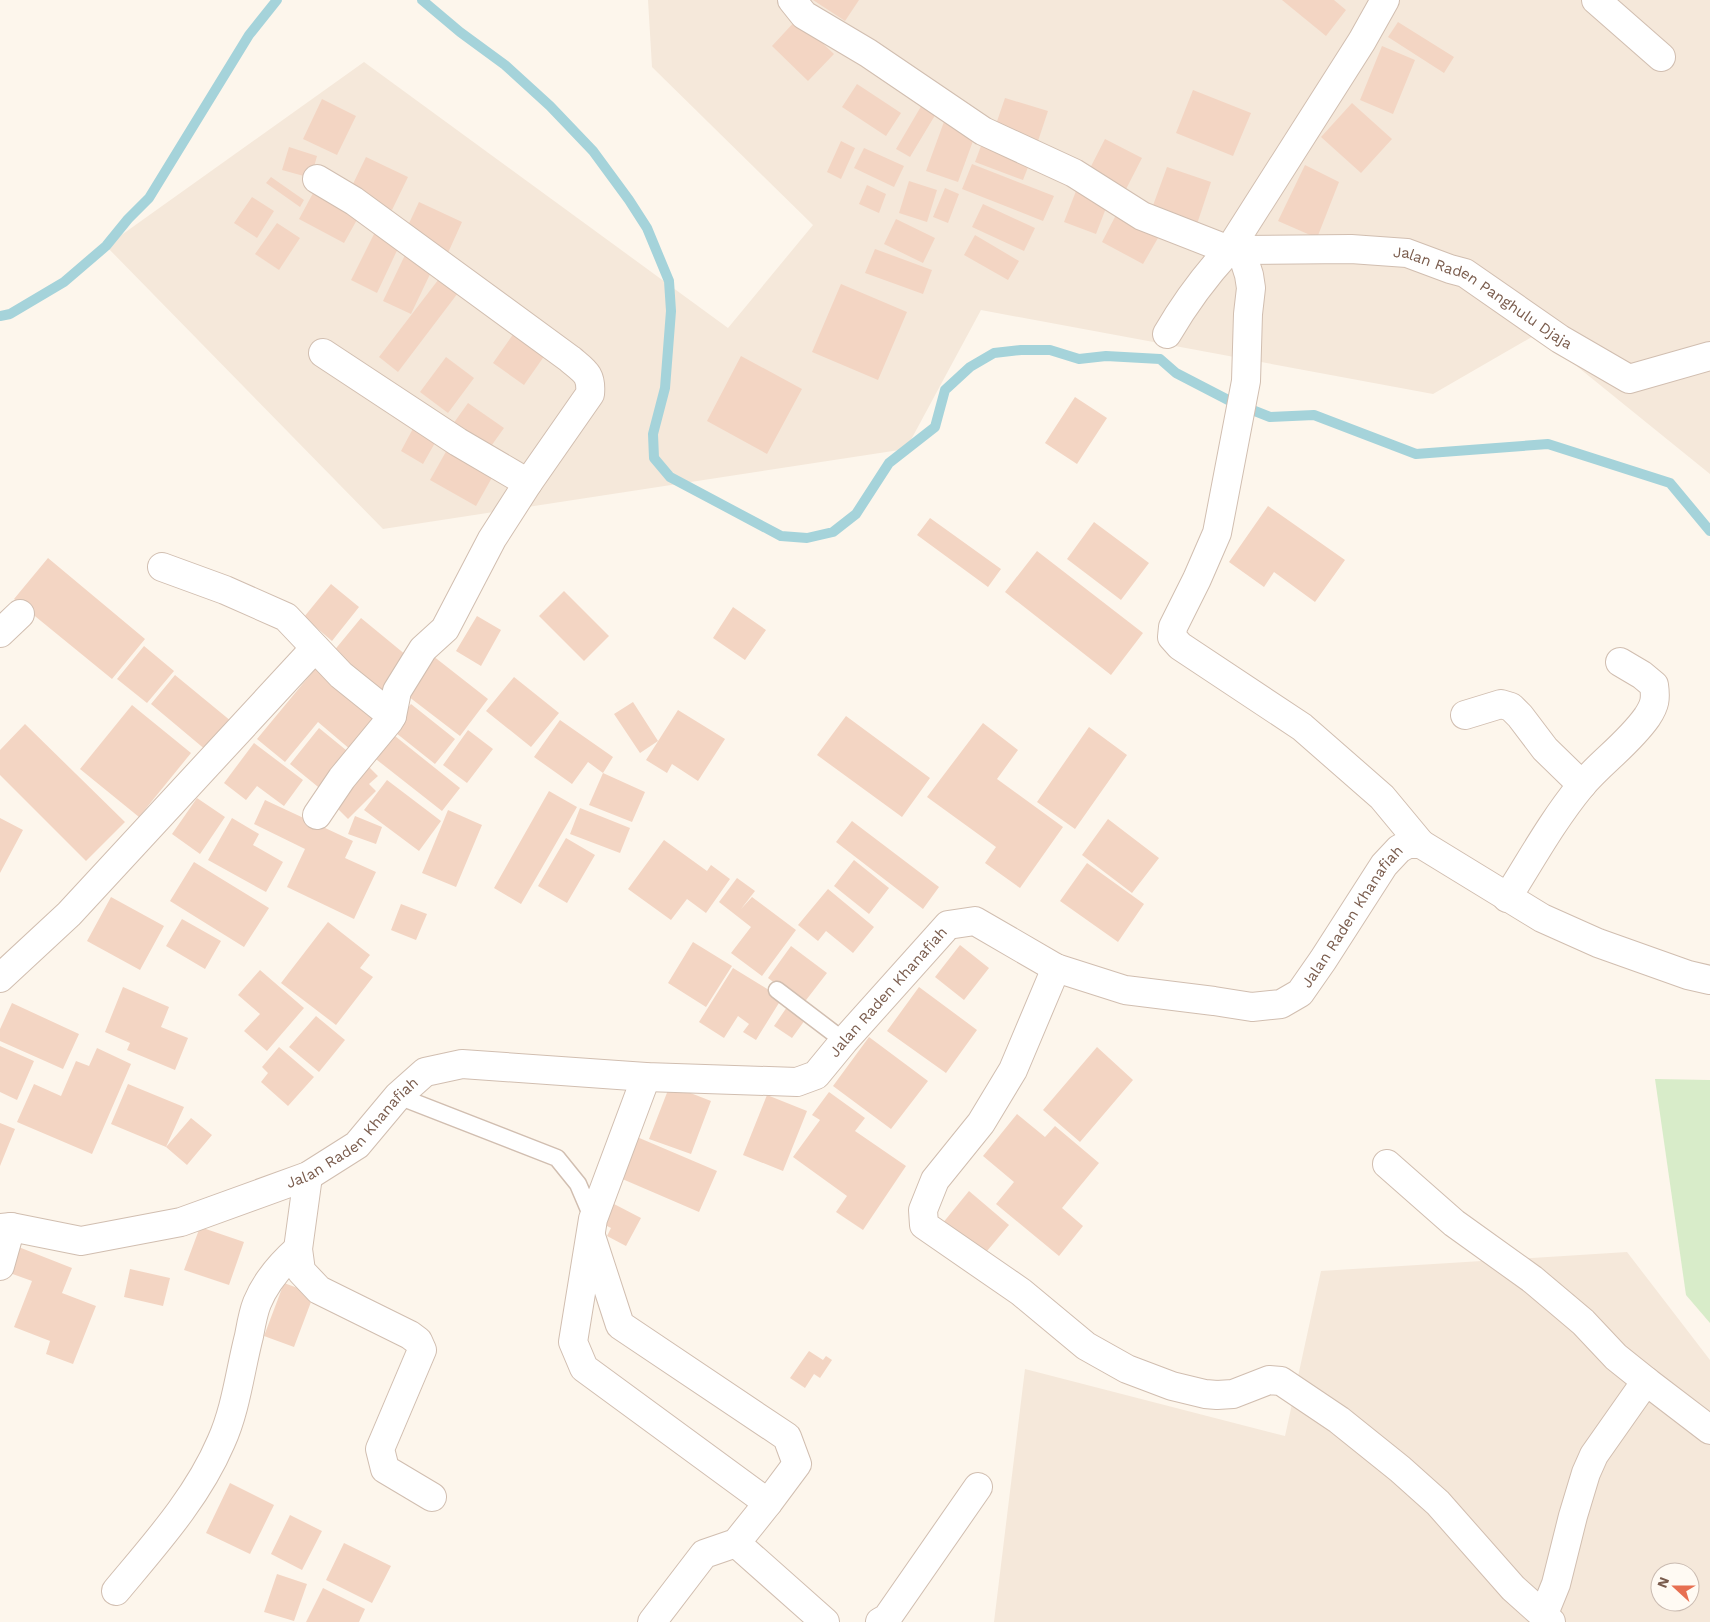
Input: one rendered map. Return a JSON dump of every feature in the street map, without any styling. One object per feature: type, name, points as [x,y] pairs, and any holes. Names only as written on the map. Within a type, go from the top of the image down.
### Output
[{"type":"street","points":[[792,0],[804,15],[868,53],[983,131],[1074,173],[1142,216],[1235,250],[1249,275],[1251,288],[1248,314],[1246,382],[1217,533],[1173,627],[1172,637],[1180,646],[1302,726],[1382,797],[1421,844]]},
{"type":"street","points":[[1167,334],[1206,274],[1235,250],[1385,0]]},
{"type":"street","points":[[1596,0],[1660,57]]},
{"type":"street","points":[[317,179],[354,201],[570,359],[587,373],[591,383],[590,394],[528,483],[481,558],[445,629],[423,649],[397,691],[392,716],[342,778],[317,815]]},
{"type":"street","name":"Jalan Raden Panghulu Djaja","points":[[1235,250],[1351,249],[1407,253],[1465,273],[1560,339],[1629,379],[1710,356]]},
{"type":"street","points":[[323,353],[458,442],[528,483]]},
{"type":"street","points":[[162,566],[225,590],[286,617],[341,675],[392,716]]},
{"type":"street","points":[[0,633],[20,614]]},
{"type":"street","points":[[0,978],[69,914],[315,648]]},
{"type":"street","points":[[1507,898],[1551,827],[1582,785],[1622,746],[1647,716],[1656,699],[1654,685],[1642,675],[1620,662]]},
{"type":"street","points":[[1466,715],[1501,704],[1511,707],[1545,749],[1582,785]]},
{"type":"street","name":"Jalan Raden Khanafiah","points":[[6,1227],[81,1241],[181,1222],[308,1176],[357,1145],[398,1096],[425,1072],[462,1064],[646,1077],[797,1082],[816,1075],[948,925],[975,921],[1056,968],[1125,990],[1252,1007],[1281,1004],[1300,993],[1384,866],[1399,849],[1408,844],[1421,844],[1542,918],[1598,943],[1688,975],[1710,980]]},
{"type":"street","points":[[1056,968],[1013,1070],[980,1123],[935,1180],[923,1210],[924,1225],[1021,1292],[1086,1346],[1127,1369],[1172,1386],[1205,1394],[1217,1396],[1233,1394],[1269,1380],[1281,1381],[1339,1420],[1432,1498],[1513,1588],[1547,1619],[1577,1500],[1586,1473],[1594,1455],[1646,1381]]},
{"type":"street","points":[[646,1077],[592,1228],[573,1342],[584,1368],[768,1503]]},
{"type":"street","points":[[1387,1164],[1454,1223],[1532,1279],[1583,1322],[1616,1357],[1710,1430]]},
{"type":"street","points":[[308,1176],[298,1249],[302,1271],[318,1290],[410,1335],[418,1341],[422,1350],[380,1449],[385,1470],[432,1497]]},
{"type":"street","points":[[0,1266],[6,1227]]},
{"type":"street","points":[[592,1228],[620,1325],[787,1437],[797,1464],[736,1543],[704,1554],[652,1622]]},
{"type":"street","points":[[116,1591],[165,1532],[203,1479],[221,1444],[231,1418],[256,1304],[266,1283],[282,1263],[298,1249]]},
{"type":"street","points":[[880,1622],[887,1618],[978,1487]]},
{"type":"street","points":[[736,1543],[825,1622]]},
{"type":"lane","points":[[777,990],[844,1041]]},
{"type":"lane","points":[[398,1096],[557,1158],[578,1184],[592,1228]]},
{"type":"shaded area","points":[[648,0],[1710,0],[1710,474],[1537,334],[1433,394],[981,310],[906,449],[383,529],[106,246],[364,62],[728,328],[813,225],[652,67]]},
{"type":"shaded area","points":[[1627,1252],[1710,1360],[1710,1622],[994,1622],[1025,1369],[1285,1436],[1321,1271]]},
{"type":"green space","points":[[1655,1079],[1710,1080],[1710,1323],[1686,1295]]},
{"type":"building","points":[[813,0],[859,0],[845,21]]},
{"type":"building","points":[[1282,0],[1334,0],[1346,10],[1326,36]]},
{"type":"building","points":[[797,19],[834,54],[808,81],[772,46]]},
{"type":"building","points":[[1398,22],[1454,57],[1444,73],[1388,37]]},
{"type":"building","points":[[1382,46],[1415,60],[1393,114],[1360,100]]},
{"type":"building","points":[[857,84],[901,113],[886,136],[842,107]]},
{"type":"building","points":[[1193,90],[1251,113],[1233,156],[1176,133]]},
{"type":"building","points":[[1005,98],[1048,111],[1036,147],[993,133]]},
{"type":"building","points":[[322,99],[356,116],[337,155],[303,139]]},
{"type":"building","points":[[923,103],[937,112],[910,157],[896,149]]},
{"type":"building","points":[[1352,103],[1392,139],[1361,173],[1321,137]]},
{"type":"building","points":[[945,119],[977,130],[958,182],[926,171]]},
{"type":"building","points":[[984,138],[1032,157],[1023,180],[975,162]]},
{"type":"building","points":[[1105,139],[1142,158],[1123,195],[1086,176]]},
{"type":"building","points":[[841,141],[855,148],[841,179],[827,172]]},
{"type":"building","points":[[289,147],[317,156],[311,178],[282,170]]},
{"type":"building","points":[[864,148],[904,166],[894,187],[854,168]]},
{"type":"building","points":[[366,157],[408,177],[392,210],[350,190]]},
{"type":"building","points":[[972,164],[1054,196],[1043,221],[962,189]]},
{"type":"building","points":[[1305,165],[1339,182],[1317,238],[1278,221]]},
{"type":"building","points":[[1167,167],[1211,182],[1196,227],[1151,211]]},
{"type":"building","points":[[271,177],[304,200],[300,207],[266,183]]},
{"type":"building","points":[[909,181],[937,190],[927,222],[899,213]]},
{"type":"building","points":[[318,184],[363,209],[344,243],[299,219]]},
{"type":"building","points":[[867,185],[886,194],[879,213],[859,204]]},
{"type":"building","points":[[945,188],[959,194],[948,223],[933,217]]},
{"type":"building","points":[[1076,191],[1108,203],[1096,234],[1064,222]]},
{"type":"building","points":[[252,197],[274,211],[257,238],[234,223]]},
{"type":"building","points":[[419,202],[462,222],[447,255],[404,234]]},
{"type":"building","points":[[983,204],[1035,228],[1024,251],[972,227]]},
{"type":"building","points":[[1116,215],[1158,238],[1143,264],[1102,242]]},
{"type":"building","points":[[896,219],[935,238],[923,263],[884,244]]},
{"type":"building","points":[[277,223],[300,238],[279,270],[255,254]]},
{"type":"building","points":[[376,230],[401,242],[377,293],[351,280]]},
{"type":"building","points":[[975,235],[1019,261],[1008,280],[964,255]]},
{"type":"building","points":[[875,249],[932,270],[923,294],[865,273]]},
{"type":"building","points":[[405,255],[433,268],[411,314],[383,301]]},
{"type":"building","points":[[445,271],[464,285],[398,372],[379,357]]},
{"type":"building","points":[[841,284],[907,312],[878,380],[812,352]]},
{"type":"building","points":[[514,333],[545,355],[524,385],[493,363]]},
{"type":"building","points":[[741,356],[802,389],[767,454],[707,421]]},
{"type":"building","points":[[446,357],[474,378],[448,413],[420,392]]},
{"type":"building","points":[[1075,397],[1107,418],[1077,464],[1045,443]]},
{"type":"building","points":[[468,403],[504,428],[484,456],[448,431]]},
{"type":"building","points":[[417,421],[440,434],[423,464],[401,451]]},
{"type":"building","points":[[448,448],[494,474],[476,506],[430,480]]},
{"type":"building","points":[[1268,506],[1345,560],[1315,602],[1274,572],[1264,587],[1229,562]]},
{"type":"building","points":[[930,518],[1001,569],[988,587],[917,535]]},
{"type":"building","points":[[1094,522],[1149,563],[1121,600],[1067,559]]},
{"type":"building","points":[[1037,551],[1143,633],[1111,675],[1005,592]]},
{"type":"building","points":[[48,558],[145,639],[112,679],[14,599]]},
{"type":"building","points":[[331,584],[359,607],[332,641],[304,617]]},
{"type":"building","points":[[564,591],[609,636],[584,661],[539,616]]},
{"type":"building","points":[[733,607],[766,630],[745,660],[713,638]]},
{"type":"building","points":[[477,616],[501,630],[481,666],[456,651]]},
{"type":"building","points":[[361,618],[412,660],[380,701],[328,658]]},
{"type":"building","points":[[144,646],[174,671],[147,703],[117,679]]},
{"type":"building","points":[[428,652],[488,699],[460,736],[400,690]]},
{"type":"building","points":[[320,663],[388,719],[358,756],[318,722],[285,762],[257,739]]},
{"type":"building","points":[[175,675],[237,726],[213,756],[151,704]]},
{"type":"building","points":[[514,677],[559,713],[531,747],[486,711]]},
{"type":"building","points":[[633,702],[658,741],[640,753],[614,714]]},
{"type":"building","points":[[411,704],[455,739],[435,764],[391,729]]},
{"type":"building","points":[[132,705],[191,753],[139,817],[80,769]]},
{"type":"building","points":[[678,710],[725,739],[698,781],[672,764],[667,773],[646,760]]},
{"type":"building","points":[[846,716],[930,778],[902,817],[817,755]]},
{"type":"building","points":[[560,720],[613,757],[603,773],[588,762],[572,784],[534,757]]},
{"type":"building","points":[[983,723],[1018,750],[997,779],[1063,827],[1020,888],[985,863],[996,847],[927,797]]},
{"type":"building","points":[[25,724],[125,822],[86,861],[0,775],[0,750]]},
{"type":"building","points":[[1089,727],[1127,755],[1075,829],[1037,802]]},
{"type":"building","points":[[319,728],[357,759],[328,795],[290,764]]},
{"type":"building","points":[[468,730],[493,749],[467,783],[443,765]]},
{"type":"building","points":[[390,732],[460,788],[442,811],[372,756]]},
{"type":"building","points":[[254,743],[303,780],[284,806],[257,786],[246,800],[224,783]]},
{"type":"building","points":[[361,759],[378,776],[369,784],[376,791],[348,819],[330,801]]},
{"type":"building","points":[[603,773],[645,792],[632,822],[589,805]]},
{"type":"building","points":[[387,780],[441,821],[419,851],[364,810]]},
{"type":"building","points":[[549,791],[577,807],[521,904],[494,888]]},
{"type":"building","points":[[197,798],[225,817],[200,854],[172,834]]},
{"type":"building","points":[[265,800],[353,841],[345,858],[376,872],[354,919],[287,887],[305,849],[254,824]]},
{"type":"building","points":[[580,808],[630,828],[620,853],[570,834]]},
{"type":"building","points":[[448,810],[482,825],[456,887],[422,873]]},
{"type":"building","points":[[355,816],[382,827],[376,844],[348,834]]},
{"type":"building","points":[[0,818],[23,830],[0,873]]},
{"type":"building","points":[[232,818],[259,834],[253,845],[283,862],[266,892],[208,860]]},
{"type":"building","points":[[1108,819],[1159,858],[1132,893],[1082,855]]},
{"type":"building","points":[[852,821],[939,887],[923,909],[836,842]]},
{"type":"building","points":[[566,838],[595,855],[567,903],[538,886]]},
{"type":"building","points":[[664,840],[707,871],[711,865],[730,879],[706,913],[687,899],[671,920],[628,889]]},
{"type":"building","points":[[854,860],[889,888],[869,914],[834,886]]},
{"type":"building","points":[[194,862],[269,908],[244,947],[170,901]]},
{"type":"building","points":[[1087,863],[1144,904],[1118,942],[1060,901]]},
{"type":"building","points":[[737,878],[755,891],[741,909],[752,897],[796,930],[762,976],[731,953],[751,927],[719,902]]},
{"type":"building","points":[[828,889],[874,927],[853,953],[826,931],[818,941],[798,925]]},
{"type":"building","points":[[111,897],[164,926],[140,970],[87,941]]},
{"type":"building","points":[[401,904],[427,914],[416,940],[391,930]]},
{"type":"building","points":[[182,919],[221,941],[205,969],[166,946]]},
{"type":"building","points":[[328,922],[370,955],[360,968],[373,977],[336,1025],[281,983]]},
{"type":"building","points":[[693,942],[732,966],[706,1007],[668,983]]},
{"type":"building","points":[[960,945],[989,968],[964,1000],[935,977]]},
{"type":"building","points":[[791,946],[827,973],[803,1004],[768,978]]},
{"type":"building","points":[[733,968],[782,998],[756,1040],[743,1032],[749,1024],[738,1016],[724,1038],[699,1022]]},
{"type":"building","points":[[260,970],[304,1008],[267,1051],[244,1031],[260,1014],[238,995]]},
{"type":"building","points":[[123,987],[169,1007],[161,1027],[188,1038],[175,1070],[127,1050],[130,1043],[105,1032]]},
{"type":"building","points":[[919,987],[977,1030],[946,1073],[887,1031]]},
{"type":"building","points":[[12,1003],[79,1034],[63,1069],[0,1041],[0,1029]]},
{"type":"building","points":[[787,1007],[805,1020],[792,1038],[774,1026]]},
{"type":"building","points":[[316,1016],[345,1040],[319,1072],[289,1047]]},
{"type":"building","points":[[869,1037],[928,1081],[891,1129],[833,1086]]},
{"type":"building","points":[[0,1046],[34,1061],[17,1100],[0,1092]]},
{"type":"building","points":[[279,1047],[314,1077],[288,1106],[261,1082],[268,1073],[262,1067]]},
{"type":"building","points":[[1097,1047],[1133,1080],[1080,1142],[1043,1110]]},
{"type":"building","points":[[97,1048],[131,1064],[92,1154],[17,1122],[34,1084],[61,1096],[76,1061],[89,1066]]},
{"type":"building","points":[[128,1084],[184,1107],[166,1147],[111,1124]]},
{"type":"building","points":[[670,1085],[711,1101],[691,1154],[649,1139]]},
{"type":"building","points":[[829,1092],[865,1118],[855,1131],[906,1166],[863,1230],[836,1212],[847,1196],[793,1157],[820,1120],[812,1115]]},
{"type":"building","points":[[767,1095],[807,1111],[783,1171],[743,1155]]},
{"type":"building","points":[[1017,1114],[1045,1137],[1055,1126],[1099,1163],[1062,1208],[1083,1226],[1059,1256],[996,1204],[1014,1182],[983,1156]]},
{"type":"building","points":[[191,1118],[212,1135],[187,1165],[166,1147]]},
{"type":"building","points":[[0,1123],[15,1129],[0,1166]]},
{"type":"building","points":[[637,1137],[717,1171],[699,1212],[620,1178]]},
{"type":"building","points":[[969,1191],[1009,1225],[982,1257],[942,1224]]},
{"type":"building","points":[[614,1204],[641,1218],[626,1246],[607,1236],[611,1228],[603,1224]]},
{"type":"building","points":[[200,1227],[244,1242],[229,1285],[184,1270]]},
{"type":"building","points":[[16,1246],[72,1268],[62,1293],[96,1306],[73,1364],[46,1354],[50,1341],[14,1327],[32,1281],[7,1272]]},
{"type":"building","points":[[130,1269],[170,1278],[163,1306],[124,1297]]},
{"type":"building","points":[[284,1283],[314,1294],[294,1347],[264,1336]]},
{"type":"building","points":[[809,1351],[823,1360],[826,1356],[832,1360],[820,1378],[814,1374],[805,1388],[790,1378]]},
{"type":"building","points":[[230,1483],[274,1505],[250,1554],[206,1533]]},
{"type":"building","points":[[290,1515],[322,1531],[302,1570],[271,1554]]},
{"type":"building","points":[[344,1543],[391,1566],[372,1603],[326,1580]]},
{"type":"building","points":[[277,1574],[307,1584],[294,1621],[264,1612]]},
{"type":"building","points":[[323,1588],[365,1609],[359,1622],[306,1622]]},
{"type":"waterway","points":[[0,316],[10,314],[64,282],[106,246],[128,219],[149,198],[249,35],[277,0]]},
{"type":"waterway","points":[[422,0],[460,32],[505,65],[550,106],[593,151],[647,228],[669,281],[671,311],[665,388],[653,434],[654,458],[670,477],[781,536],[807,538],[833,532],[856,514],[889,463],[935,427],[945,390],[970,367],[994,353],[1021,350],[1050,350],[1079,359],[1106,356],[1160,359],[1176,373],[1232,402],[1270,417],[1314,415],[1416,454],[1548,444],[1670,483],[1710,531]]}]
